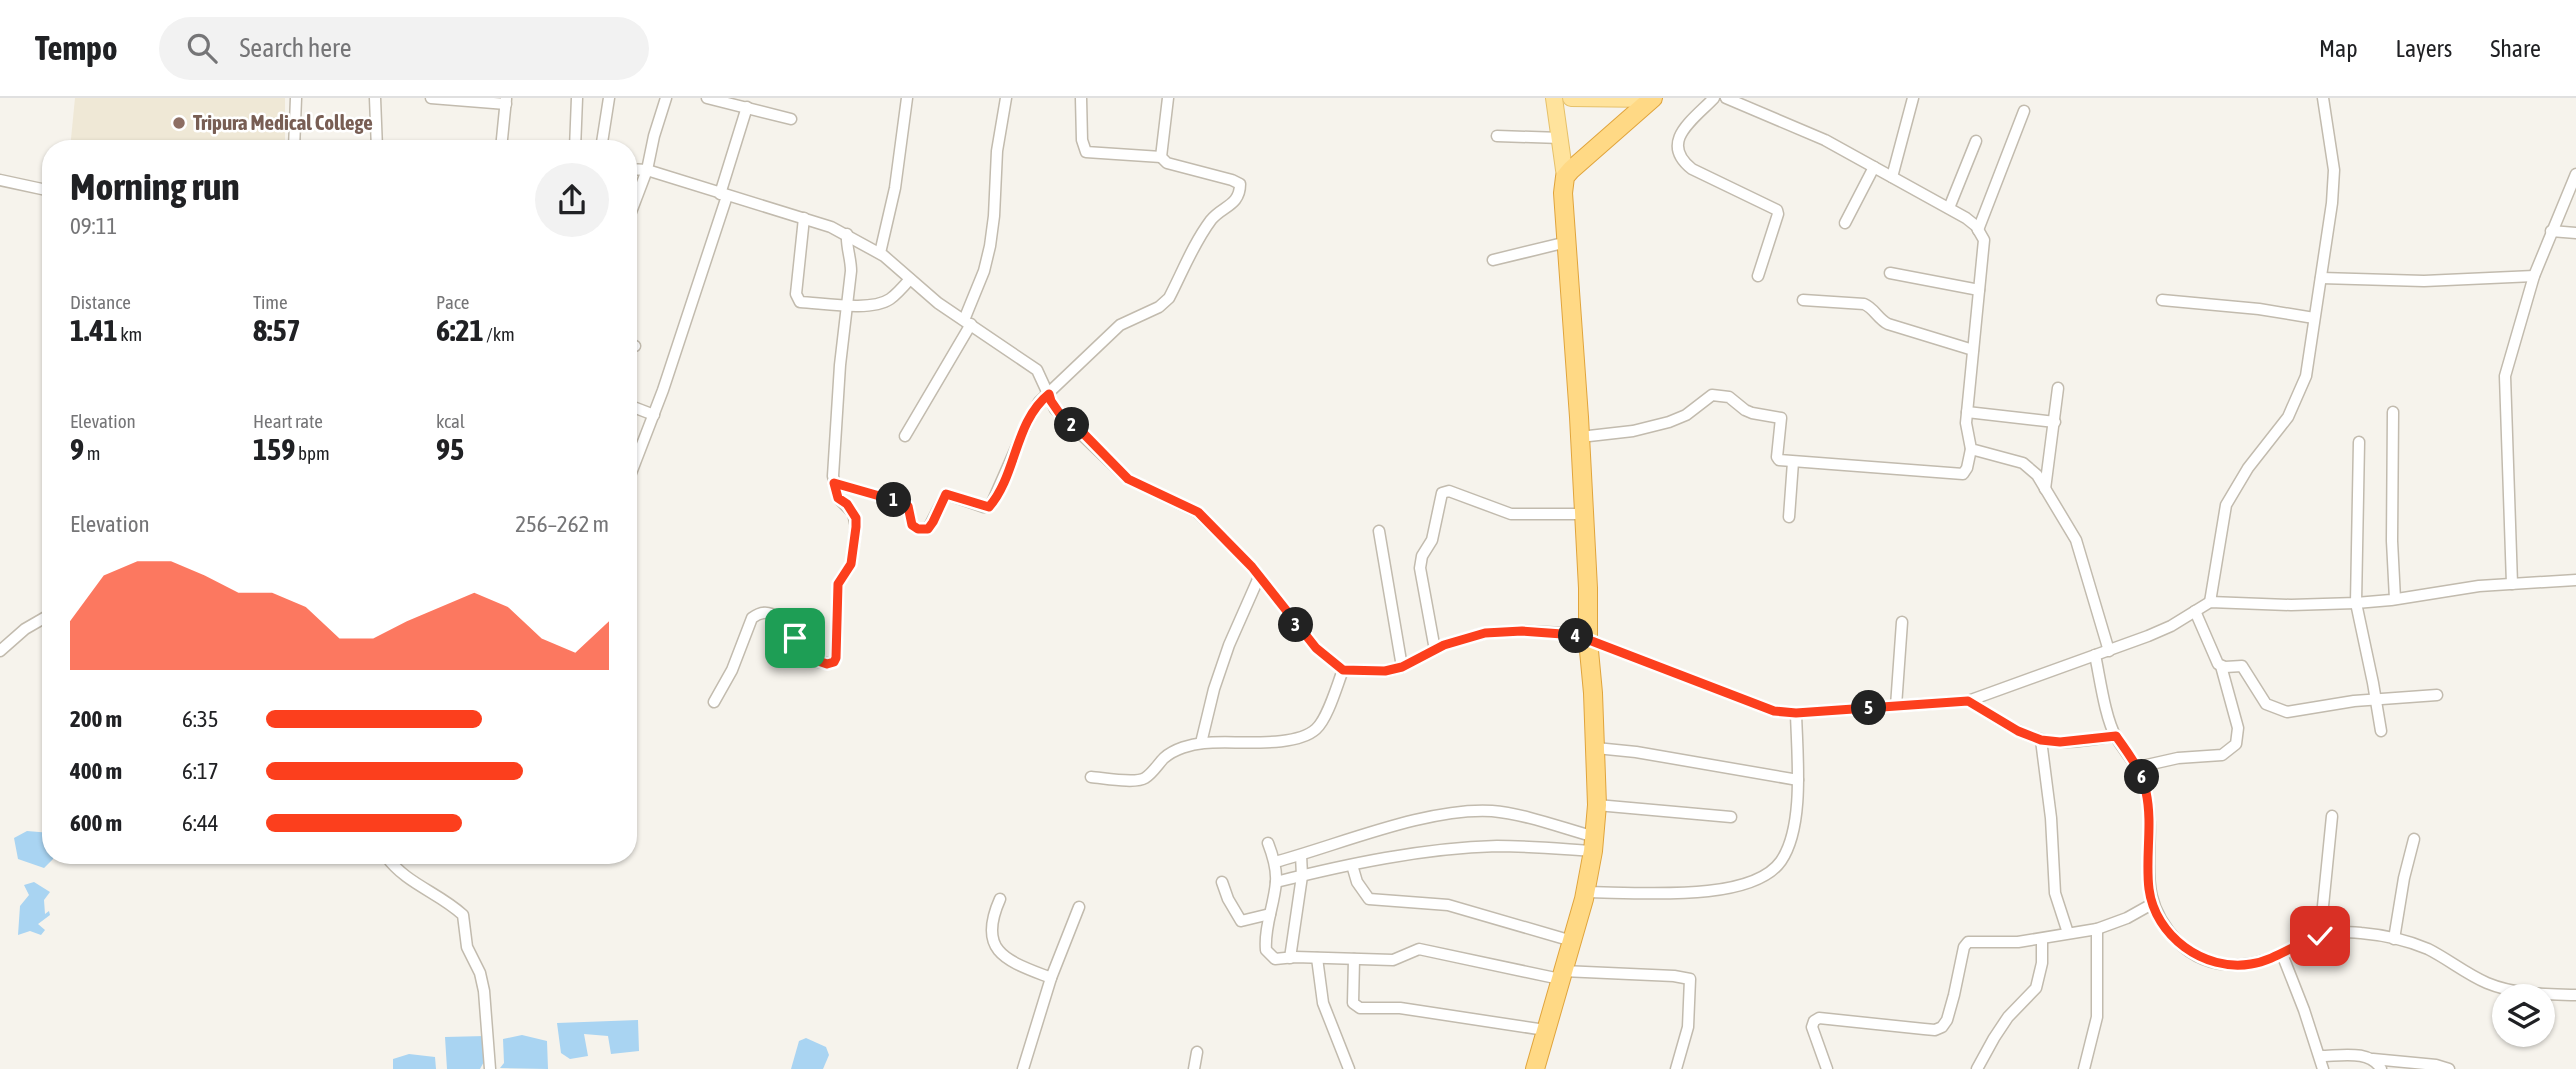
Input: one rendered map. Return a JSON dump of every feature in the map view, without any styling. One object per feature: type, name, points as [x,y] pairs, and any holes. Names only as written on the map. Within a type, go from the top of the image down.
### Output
[{"type":"highway","points":[[1535,1069],[1585,892],[1594,844],[1597,805],[1580,437],[1563,193],[1565,177],[1652,98]]},
{"type":"main road","points":[[1554,98],[1565,177]]},
{"type":"main road","points":[[1571,98],[1652,98]]},
{"type":"street","points":[[294,140],[296,98]]},
{"type":"street","points":[[375,98],[377,140]]},
{"type":"street","points":[[431,98],[506,101],[501,140]]},
{"type":"street","points":[[575,140],[577,98]]},
{"type":"street","points":[[602,140],[609,98]]},
{"type":"street","points":[[637,196],[647,170],[666,98]]},
{"type":"street","points":[[706,98],[791,119]]},
{"type":"street","points":[[880,253],[895,188],[907,98]]},
{"type":"street","points":[[905,436],[967,322],[984,271],[992,238],[997,151],[1006,98]]},
{"type":"street","points":[[1081,98],[1082,140],[1086,152],[1161,157]]},
{"type":"street","points":[[834,483],[904,503],[908,506],[912,525],[918,529],[928,529],[946,494],[989,507],[997,496],[1028,421],[1040,402],[1120,326],[1159,307],[1169,298],[1213,218],[1232,205],[1240,193],[1240,184],[1232,180],[1167,163],[1161,157],[1168,98]]},
{"type":"street","points":[[1714,98],[1682,131],[1677,141],[1678,153],[1682,161],[1692,169],[1777,210],[1758,276]]},
{"type":"street","points":[[1580,437],[1651,427],[1686,415],[1712,395],[1721,395],[1729,397],[1745,410],[1781,418],[1777,457],[1779,460],[1963,474],[1967,468],[1971,449],[1966,423],[1984,240],[1978,230],[1966,218],[1949,208],[1825,140],[1727,98]]},
{"type":"street","points":[[1892,177],[1913,98]]},
{"type":"street","points":[[2210,602],[2227,505],[2248,468],[2288,417],[2306,376],[2332,202],[2334,170],[2323,98]]},
{"type":"street","points":[[637,458],[654,415],[724,195],[747,107]]},
{"type":"street","points":[[1978,230],[2024,111]]},
{"type":"street","points":[[1497,136],[1561,138]]},
{"type":"street","points":[[1949,208],[1976,141]]},
{"type":"street","points":[[1845,223],[1874,167]]},
{"type":"street","points":[[637,169],[647,170],[804,218],[847,234],[880,253],[938,303],[1037,370],[1051,401],[1062,417],[1084,434],[1122,475],[1198,512],[1227,540],[1316,648],[1343,670],[1385,671],[1402,667],[1467,637],[1503,631],[1564,634],[1588,640],[1774,711],[1796,713],[1968,701],[2160,631],[2210,602],[2291,605],[2356,603],[2479,586],[2576,580]]},
{"type":"street","points":[[2512,583],[2505,376],[2534,276],[2550,231],[2576,174]]},
{"type":"street","points":[[0,180],[42,189]]},
{"type":"street","points":[[804,218],[796,298],[800,302],[847,305],[882,303],[910,279]]},
{"type":"street","points":[[2550,231],[2576,233]]},
{"type":"street","points":[[713,702],[732,670],[752,618],[757,614],[763,613],[783,623],[804,656],[827,664],[834,662],[836,658],[838,584],[851,564],[856,527],[856,518],[847,504],[838,498],[834,483],[836,426],[851,260],[846,246],[847,234]]},
{"type":"street","points":[[1493,260],[1567,242]]},
{"type":"street","points":[[1890,273],[1979,290]]},
{"type":"street","points":[[2321,278],[2424,281],[2534,276]]},
{"type":"street","points":[[1803,300],[1864,304],[1870,307],[1878,319],[1888,324],[1973,350]]},
{"type":"street","points":[[2162,300],[2259,309],[2314,318]]},
{"type":"street","points":[[2046,489],[2058,388]]},
{"type":"street","points":[[637,408],[654,415]]},
{"type":"street","points":[[1967,412],[2054,422]]},
{"type":"street","points":[[2393,412],[2392,541],[2395,599]]},
{"type":"street","points":[[2359,442],[2356,603],[2381,731]]},
{"type":"street","points":[[1971,449],[2023,463],[2033,469],[2076,540],[2109,651]]},
{"type":"street","points":[[1789,517],[1793,462]]},
{"type":"street","points":[[1435,650],[1420,568],[1422,556],[1432,540],[1442,493],[1449,491],[1511,514],[1583,514]]},
{"type":"street","points":[[1379,531],[1402,667]]},
{"type":"street","points":[[1201,743],[1228,645],[1259,578]]},
{"type":"street","points":[[2138,767],[2178,758],[2222,755],[2235,744],[2238,727],[2221,666],[2195,611]]},
{"type":"street","points":[[0,651],[25,629],[42,619]]},
{"type":"street","points":[[1896,706],[1902,622]]},
{"type":"street","points":[[2095,655],[2116,736],[2138,767],[2148,802],[2148,877],[2152,904],[2166,929],[2199,958],[2218,964],[2249,965],[2282,954],[2320,936],[2353,932],[2394,939],[2428,950],[2486,983],[2507,990],[2576,995]]},
{"type":"street","points":[[2221,666],[2242,666],[2266,704],[2287,712],[2354,701],[2437,695]]},
{"type":"street","points":[[1091,778],[1145,778],[1165,757],[1177,750],[1201,743],[1284,741],[1304,736],[1316,729],[1322,721],[1343,670]]},
{"type":"street","points":[[1968,701],[2018,731],[2041,740],[2060,742],[2116,736]]},
{"type":"street","points":[[1585,892],[1694,892],[1728,889],[1767,874],[1780,861],[1788,844],[1796,813],[1796,713]]},
{"type":"street","points":[[2041,740],[2051,818],[2055,892],[2067,933]]},
{"type":"street","points":[[1596,748],[1636,752],[1798,780]]},
{"type":"street","points":[[1597,805],[1731,817]]},
{"type":"street","points":[[1275,862],[1396,826],[1465,811],[1495,811],[1594,844]]},
{"type":"street","points":[[2320,936],[2332,817]]},
{"type":"street","points":[[2394,939],[2402,887],[2414,839]]},
{"type":"street","points":[[1268,843],[1275,862],[1276,882],[1265,938],[1266,950],[1275,959],[1393,960],[1414,950],[1427,950],[1562,975],[1686,976],[1690,979],[1688,1027],[1676,1069]]},
{"type":"street","points":[[1276,882],[1352,864],[1433,852],[1497,846],[1594,844]]},
{"type":"street","points":[[1290,958],[1302,876],[1301,855]]},
{"type":"street","points":[[392,864],[397,871],[463,915],[467,947],[480,973],[484,991],[490,1069]]},
{"type":"street","points":[[1352,864],[1357,882],[1369,899],[1448,905],[1572,941]]},
{"type":"street","points":[[1222,882],[1241,921],[1270,914]]},
{"type":"street","points":[[1000,899],[990,928],[995,947],[1011,961],[1051,978]]},
{"type":"street","points":[[1827,1069],[1814,1036],[1814,1021],[1829,1018],[1935,1030],[1942,1027],[1947,1020],[1964,947],[1968,942],[2018,942],[2097,929],[2127,918],[2152,904]]},
{"type":"street","points":[[1023,1069],[1051,978],[1079,907]]},
{"type":"street","points":[[2084,1069],[2097,1017],[2097,929]]},
{"type":"street","points":[[1977,1069],[2001,1027],[2036,988],[2042,962],[2042,939]]},
{"type":"street","points":[[2282,954],[2323,1069]]},
{"type":"street","points":[[1317,958],[1323,1003],[1349,1069]]},
{"type":"street","points":[[1354,959],[1353,1003],[1360,1007],[1399,1008],[1545,1030]]},
{"type":"street","points":[[1194,1069],[1197,1052]]},
{"type":"street","points":[[2320,1056],[2364,1056],[2449,1069]]},
{"type":"street","points":[[2373,1059],[2381,1069]]},
{"type":"shaded area","name":"Tripura Medical College","points":[[75,98],[285,98],[285,140],[71,140]]},
{"type":"water","points":[[27,831],[42,832],[42,864],[48,864],[44,868],[18,859],[14,838]]},
{"type":"water","points":[[34,882],[50,892],[44,900],[45,914],[49,911],[50,915],[38,924],[45,930],[41,935],[30,931],[18,935],[20,906],[29,895],[24,885]]},
{"type":"water","points":[[638,1020],[639,1051],[611,1054],[608,1036],[584,1034],[588,1056],[570,1059],[561,1053],[557,1023]]},
{"type":"water","points":[[522,1035],[547,1041],[548,1069],[500,1068],[504,1063],[503,1039]]},
{"type":"water","points":[[485,1036],[486,1058],[480,1069],[447,1069],[445,1037]]},
{"type":"water","points":[[806,1038],[826,1047],[829,1055],[823,1069],[791,1069],[799,1041]]},
{"type":"water","points":[[409,1054],[435,1057],[436,1069],[393,1069],[393,1059]]},
{"type":"place","name":"Tripura Medical College","points":[[179,123]]},
{"type":"route","points":[[795,638],[804,656],[827,664],[834,662],[838,584],[851,564],[856,527],[856,518],[847,504],[838,498],[834,483],[904,503],[908,506],[912,525],[918,529],[928,529],[946,494],[989,507],[997,496],[1028,421],[1040,402],[1049,394],[1055,409],[1062,417],[1084,434],[1128,479],[1184,503],[1198,512],[1252,567],[1316,648],[1343,670],[1385,671],[1402,667],[1444,645],[1485,633],[1522,631],[1576,635],[1774,711],[1796,713],[1968,701],[2018,731],[2041,740],[2060,742],[2116,736],[2138,767],[2146,792],[2149,816],[2148,877],[2152,904],[2166,929],[2180,943],[2199,958],[2218,964],[2249,965],[2282,954],[2320,936]]}]
